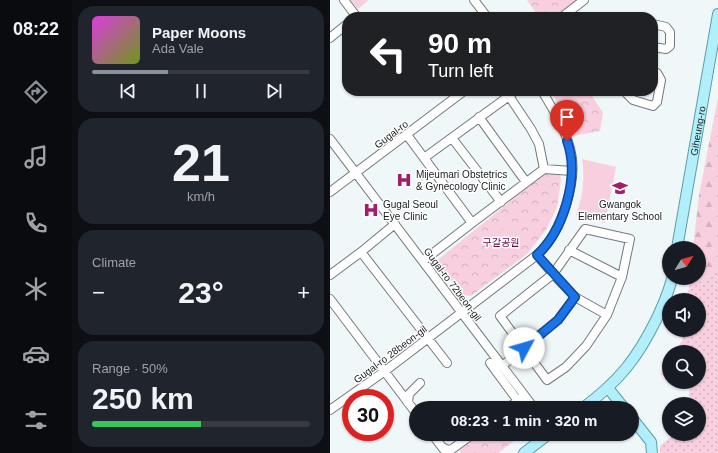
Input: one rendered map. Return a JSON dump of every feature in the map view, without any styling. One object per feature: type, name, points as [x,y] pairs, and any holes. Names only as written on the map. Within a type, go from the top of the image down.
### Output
[{"type":"main road","name":"Giheung-ro","points":[[679,241],[718,14]]},
{"type":"main road","points":[[592,401],[608,388],[625,371],[645,342],[670,285]]},
{"type":"main road","points":[[608,388],[618,401]]},
{"type":"main road","points":[[639,427],[651,442],[652,453]]},
{"type":"main road","points":[[524,453],[540,441]]},
{"type":"street","points":[[344,0],[353,12]]},
{"type":"street","points":[[474,0],[483,12]]},
{"type":"street","points":[[568,12],[584,0]]},
{"type":"street","points":[[658,25],[666,26],[670,32],[670,46],[666,49],[658,48]]},
{"type":"street","points":[[330,38],[342,28]]},
{"type":"street","points":[[629,96],[633,100],[653,106],[657,102],[661,80],[658,75]]},
{"type":"street","name":"Gugal-ro","points":[[330,192],[458,96]]},
{"type":"street","points":[[424,158],[509,96]]},
{"type":"street","points":[[513,96],[539,144],[544,169]]},
{"type":"street","name":"Gugal-ro 28beon-gil","points":[[330,410],[385,371],[537,255],[551,240],[561,220],[570,187],[572,171],[571,150],[559,118],[545,96]]},
{"type":"street","points":[[479,117],[526,182]]},
{"type":"street","points":[[407,135],[472,223]]},
{"type":"street","points":[[452,138],[500,202]]},
{"type":"street","name":"Gugal-ro 72beon-gil","points":[[330,140],[462,312],[526,401]]},
{"type":"street","points":[[423,261],[544,169],[572,171]]},
{"type":"street","points":[[330,275],[395,224]]},
{"type":"street","points":[[585,229],[630,240],[622,277],[607,315],[586,346],[566,367],[547,380],[500,316],[553,274],[569,250],[585,229]]},
{"type":"street","points":[[569,250],[622,277]]},
{"type":"street","points":[[361,252],[447,363]]},
{"type":"street","points":[[537,255],[575,297],[607,315]]},
{"type":"street","points":[[502,366],[558,320],[575,297]]},
{"type":"street","points":[[330,300],[408,403]]},
{"type":"street","points":[[490,363],[522,398],[518,401]]},
{"type":"street","points":[[408,403],[409,394],[420,384]]},
{"type":"street","points":[[437,441],[444,450],[452,449],[463,441]]},
{"type":"green space","points":[[351,0],[367,0],[368,1],[358,9]]},
{"type":"green space","points":[[527,0],[577,0],[561,12],[535,12]]},
{"type":"green space","points":[[554,96],[592,96],[603,113],[600,131],[573,136]]},
{"type":"green space","points":[[718,97],[718,269],[706,277],[706,241],[694,241],[699,195]]},
{"type":"green space","points":[[582,159],[616,167],[605,223],[576,215],[583,187]]},
{"type":"green space","name":"구갈공원","points":[[544,174],[560,174],[561,180],[557,207],[546,230],[527,254],[471,296],[463,295],[435,262]]},
{"type":"green space","points":[[506,223],[519,229],[507,251],[495,244]]},
{"type":"green space","points":[[718,269],[718,453],[660,453],[660,446],[666,441],[706,441],[706,397],[689,397],[689,389],[706,389],[706,345],[679,345],[683,339],[679,337],[706,337],[706,293],[687,293],[689,289],[695,285],[706,285],[706,277]]},
{"type":"green space","points":[[689,285],[695,285],[689,289]]},
{"type":"green space","points":[[471,441],[514,441],[498,453],[461,453],[459,450]]},
{"type":"place","name":"Mijeumari Obstetrics & Gynecology Clinic","points":[[404,180]]},
{"type":"place","name":"Gwangok Elementary School","points":[[620,188]]},
{"type":"place","name":"Gugal Seoul Eye Clinic","points":[[371,210]]},
{"type":"route","points":[[524,348],[558,320],[575,297],[537,255],[551,240],[561,220],[568,199],[572,162],[571,150],[567,141]]}]
